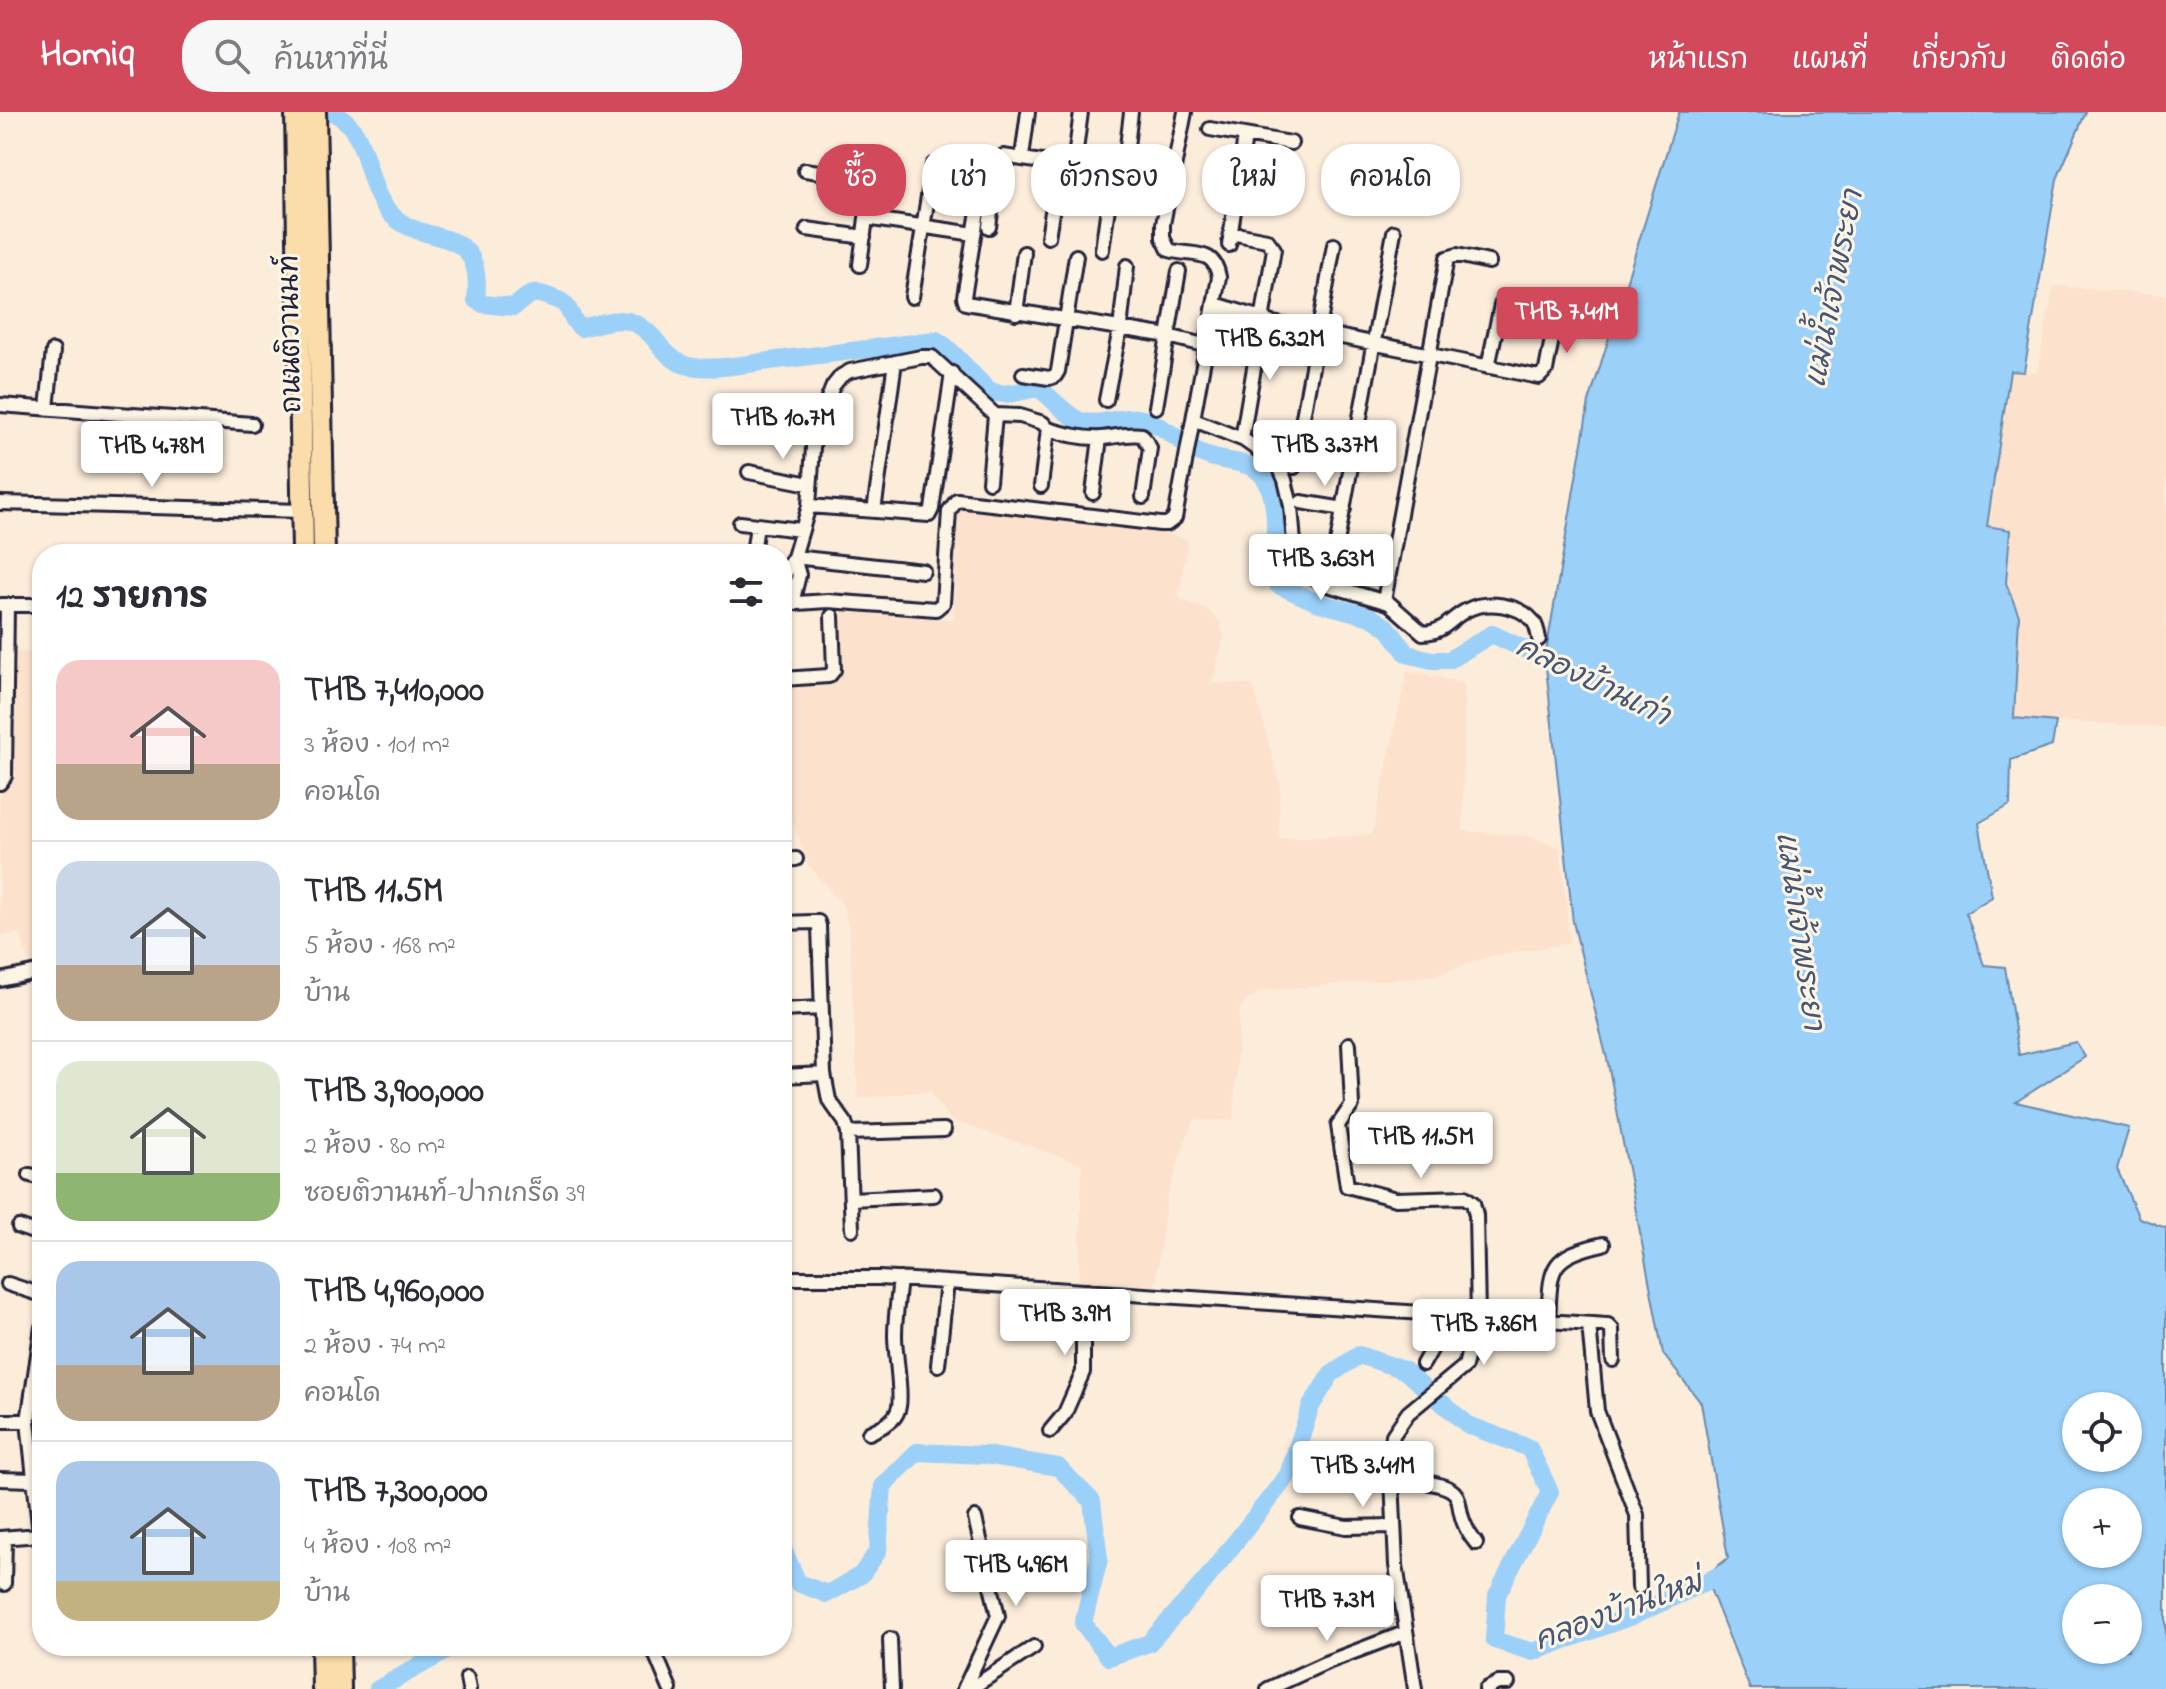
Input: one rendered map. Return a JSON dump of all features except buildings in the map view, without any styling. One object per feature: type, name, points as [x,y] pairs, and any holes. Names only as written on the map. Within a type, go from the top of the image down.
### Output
[{"type":"main road","name":"ถนนติวานนท์","points":[[305,118],[312,454],[323,544]]},
{"type":"main road","name":"ถนนติวานนท์","points":[[303,544],[303,511],[312,454]]},
{"type":"main road","points":[[324,1656],[331,1685]]},
{"type":"main road","points":[[331,1685],[337,1656]]},
{"type":"street","points":[[1022,157],[1028,112]]},
{"type":"street","points":[[1077,144],[1081,112]]},
{"type":"street","points":[[1124,144],[1131,112]]},
{"type":"street","points":[[1180,144],[1185,112]]},
{"type":"street","points":[[1210,129],[1291,143]]},
{"type":"street","points":[[1242,439],[1274,249],[1267,240],[1230,239],[1245,136]]},
{"type":"street","points":[[989,227],[998,160],[1003,156],[1031,158]]},
{"type":"street","points":[[805,170],[816,172]]},
{"type":"street","points":[[912,297],[925,216]]},
{"type":"street","points":[[977,216],[964,297],[966,303],[1168,336],[1208,346]]},
{"type":"street","points":[[1048,237],[1051,216]]},
{"type":"street","points":[[1102,250],[1109,216]]},
{"type":"street","points":[[792,604],[828,601],[936,609],[943,603],[949,511],[957,500],[1167,524],[1175,518],[1219,277],[1216,264],[1210,257],[1175,252],[1165,245],[1165,216]]},
{"type":"street","points":[[860,265],[866,218],[974,234]]},
{"type":"street","points":[[807,229],[864,237]]},
{"type":"street","points":[[1332,570],[1394,232]]},
{"type":"street","points":[[1294,467],[1334,245]]},
{"type":"street","points":[[1016,313],[1024,253]]},
{"type":"street","points":[[1384,601],[1447,258],[1457,255],[1489,262]]},
{"type":"street","points":[[1023,374],[1055,376],[1076,256]]},
{"type":"street","points":[[1106,400],[1120,329],[1127,266]]},
{"type":"street","points":[[1156,407],[1179,271]]},
{"type":"street","points":[[1488,367],[1501,305]]},
{"type":"street","points":[[1214,309],[1374,345],[1539,377],[1544,375],[1555,323]]},
{"type":"street","points":[[47,408],[53,351]]},
{"type":"street","points":[[792,592],[799,575],[794,557],[809,506],[814,433],[833,386],[850,371],[932,357],[995,415],[1020,416],[1043,423],[1048,429],[1074,436],[1142,435],[1148,442],[1143,497]]},
{"type":"street","points":[[874,511],[895,362]]},
{"type":"street","points":[[809,506],[929,515],[952,373]]},
{"type":"street","points":[[0,405],[252,424]]},
{"type":"street","points":[[989,482],[995,415]]},
{"type":"street","points":[[1193,422],[1242,439],[1278,464],[1285,480],[1294,543],[1303,571],[1328,585],[1384,601],[1423,633],[1437,632],[1468,609],[1491,603],[1520,611],[1532,619],[1539,639]]},
{"type":"street","points":[[762,423],[814,433]]},
{"type":"street","points":[[1041,486],[1048,429]]},
{"type":"street","points":[[1093,493],[1100,438]]},
{"type":"street","points":[[749,472],[809,484]]},
{"type":"street","points":[[1301,502],[1344,509]]},
{"type":"street","points":[[0,503],[303,511]]},
{"type":"street","points":[[740,523],[801,530]]},
{"type":"street","points":[[754,544],[757,525]]},
{"type":"street","points":[[794,557],[923,571]]},
{"type":"street","points":[[0,783],[5,776],[3,605],[32,605]]},
{"type":"street","points":[[792,678],[829,676],[834,670],[832,616]]},
{"type":"street","points":[[792,859],[796,859]]},
{"type":"street","points":[[792,923],[818,922],[819,926],[824,1074],[829,1100],[845,1122],[848,1133],[852,1229]]},
{"type":"street","points":[[0,980],[32,973]]},
{"type":"street","points":[[792,1009],[821,1008]]},
{"type":"street","points":[[1349,1044],[1352,1105],[1338,1125],[1345,1183],[1350,1188],[1396,1199],[1465,1197],[1473,1203],[1476,1215],[1478,1315],[1465,1366],[1408,1413],[1393,1435],[1401,1481],[1394,1526],[1396,1565],[1415,1689]]},
{"type":"street","points":[[792,1076],[824,1074]]},
{"type":"street","points":[[848,1133],[944,1130]]},
{"type":"street","points":[[851,1199],[934,1195]]},
{"type":"street","points":[[19,1227],[32,1232]]},
{"type":"street","points":[[1548,1321],[1550,1280],[1559,1262],[1573,1251],[1603,1244]]},
{"type":"street","points":[[792,1278],[900,1279],[1611,1326],[1613,1360]]},
{"type":"street","points":[[869,1433],[892,1420],[901,1399],[895,1333],[900,1279]]},
{"type":"street","points":[[938,1365],[947,1282]]},
{"type":"street","points":[[8,1284],[32,1292]]},
{"type":"street","points":[[1050,1431],[1065,1413],[1083,1372],[1083,1315],[1088,1291]]},
{"type":"street","points":[[1423,1364],[1436,1341],[1445,1313]]},
{"type":"street","points":[[1589,1324],[1597,1411],[1637,1515],[1639,1587]]},
{"type":"street","points":[[32,1394],[28,1421],[32,1468]]},
{"type":"street","points":[[0,1421],[28,1421]]},
{"type":"street","points":[[0,1479],[32,1480]]},
{"type":"street","points":[[1401,1481],[1441,1484],[1456,1492],[1460,1497],[1463,1524],[1476,1543]]},
{"type":"street","points":[[967,1689],[998,1616],[975,1518]]},
{"type":"street","points":[[1306,1520],[1329,1525],[1394,1526]]},
{"type":"street","points":[[4,1584],[2,1538],[32,1536]]},
{"type":"street","points":[[1268,1689],[1404,1633]]},
{"type":"street","points":[[890,1639],[892,1689]]},
{"type":"street","points":[[967,1689],[1034,1647]]},
{"type":"street","points":[[656,1656],[670,1689]]},
{"type":"street","points":[[1486,1689],[1498,1683],[1508,1683]]},
{"type":"shaded area","points":[[2054,286],[2166,295],[2166,727],[2014,719],[2019,616],[2006,583],[2010,531],[1987,527],[2010,370],[2037,372]]},
{"type":"shaded area","points":[[958,504],[1105,521],[1188,539],[1178,598],[1208,610],[1219,621],[1224,637],[1212,683],[1253,685],[1280,785],[1278,839],[1372,835],[1407,671],[1464,683],[1463,831],[1528,836],[1560,848],[1570,943],[1490,956],[1432,976],[1259,991],[1240,1007],[1233,1120],[1195,1120],[1189,1130],[1167,1196],[1155,1285],[1079,1281],[1082,1164],[951,1120],[930,1091],[858,1098],[849,929],[843,905],[808,864],[792,819],[792,681],[841,677],[841,612],[953,620]]},
{"type":"shaded area","points":[[11,652],[32,653],[31,965],[20,933],[0,935],[0,789],[11,788]]},
{"type":"water","name":"แม่น้ำเจ้าพระยา","points":[[1679,112],[2086,112],[2057,179],[2024,372],[2010,371],[1987,526],[2010,530],[2006,583],[2019,616],[2014,718],[2056,722],[2052,746],[2011,760],[2010,805],[1979,823],[1992,897],[1966,913],[1984,965],[2005,967],[2019,1055],[2076,1042],[2085,1057],[2016,1102],[2129,1128],[2117,1169],[2139,1218],[2166,1228],[2166,1689],[1750,1689],[1705,1576],[1728,1558],[1701,1403],[1663,1354],[1608,1063],[1573,922],[1545,658],[1589,402]]},
{"type":"waterway","name":"คลองบ้านเก่า","points":[[332,112],[345,120],[354,131],[374,186],[388,211],[402,223],[461,246],[471,257],[476,274],[476,300],[483,304],[514,307],[529,296],[541,294],[564,303],[581,328],[616,320],[634,323],[652,336],[675,360],[706,368],[936,340],[993,392],[1010,393],[1038,388],[1081,421],[1145,420],[1205,455],[1256,469],[1268,484],[1274,505],[1275,575],[1278,585],[1316,602],[1371,617],[1388,628],[1407,654],[1432,660],[1449,660],[1492,634],[1567,669]]},
{"type":"waterway","name":"คลองบ้านใหม่","points":[[792,1570],[798,1583],[827,1594],[861,1575],[878,1551],[883,1486],[917,1452],[985,1455],[1058,1467],[1092,1501],[1099,1559],[1083,1623],[1109,1657],[1149,1643],[1204,1582],[1288,1475],[1311,1406],[1331,1374],[1359,1355],[1404,1370],[1468,1425],[1529,1448],[1550,1492],[1497,1595],[1494,1640],[1533,1652],[1637,1614],[1727,1572]]},
{"type":"waterway","name":"คลองบ้านใหม่","points":[[378,1689],[437,1656]]}]
